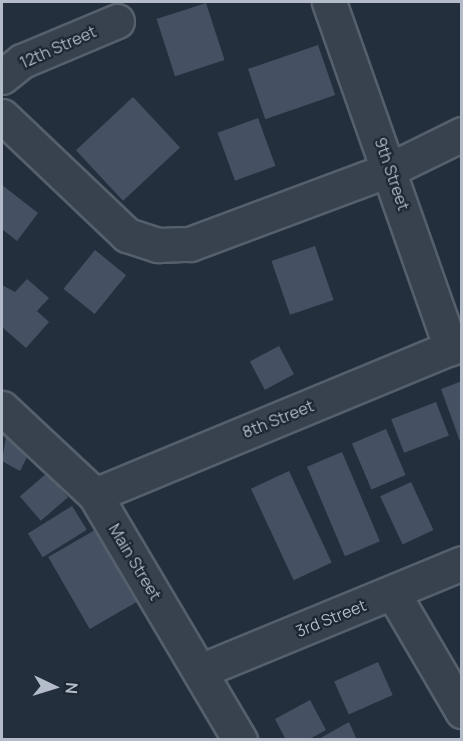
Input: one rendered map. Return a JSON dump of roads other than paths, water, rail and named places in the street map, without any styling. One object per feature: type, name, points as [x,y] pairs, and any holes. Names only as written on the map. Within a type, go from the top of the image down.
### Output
[{"type":"street","name":"9th Street","points":[[329,2],[456,345]]},
{"type":"street","name":"12th Street","points":[[2,77],[22,61],[122,19]]},
{"type":"street","points":[[2,116],[127,235],[158,245],[190,244],[391,169],[462,134]]},
{"type":"street","name":"8th Street","points":[[95,495],[456,345]]},
{"type":"street","name":"Main Street","points":[[2,408],[95,495],[240,740]]},
{"type":"street","name":"3rd Street","points":[[200,671],[462,563]]},
{"type":"street","points":[[393,593],[462,711]]}]
